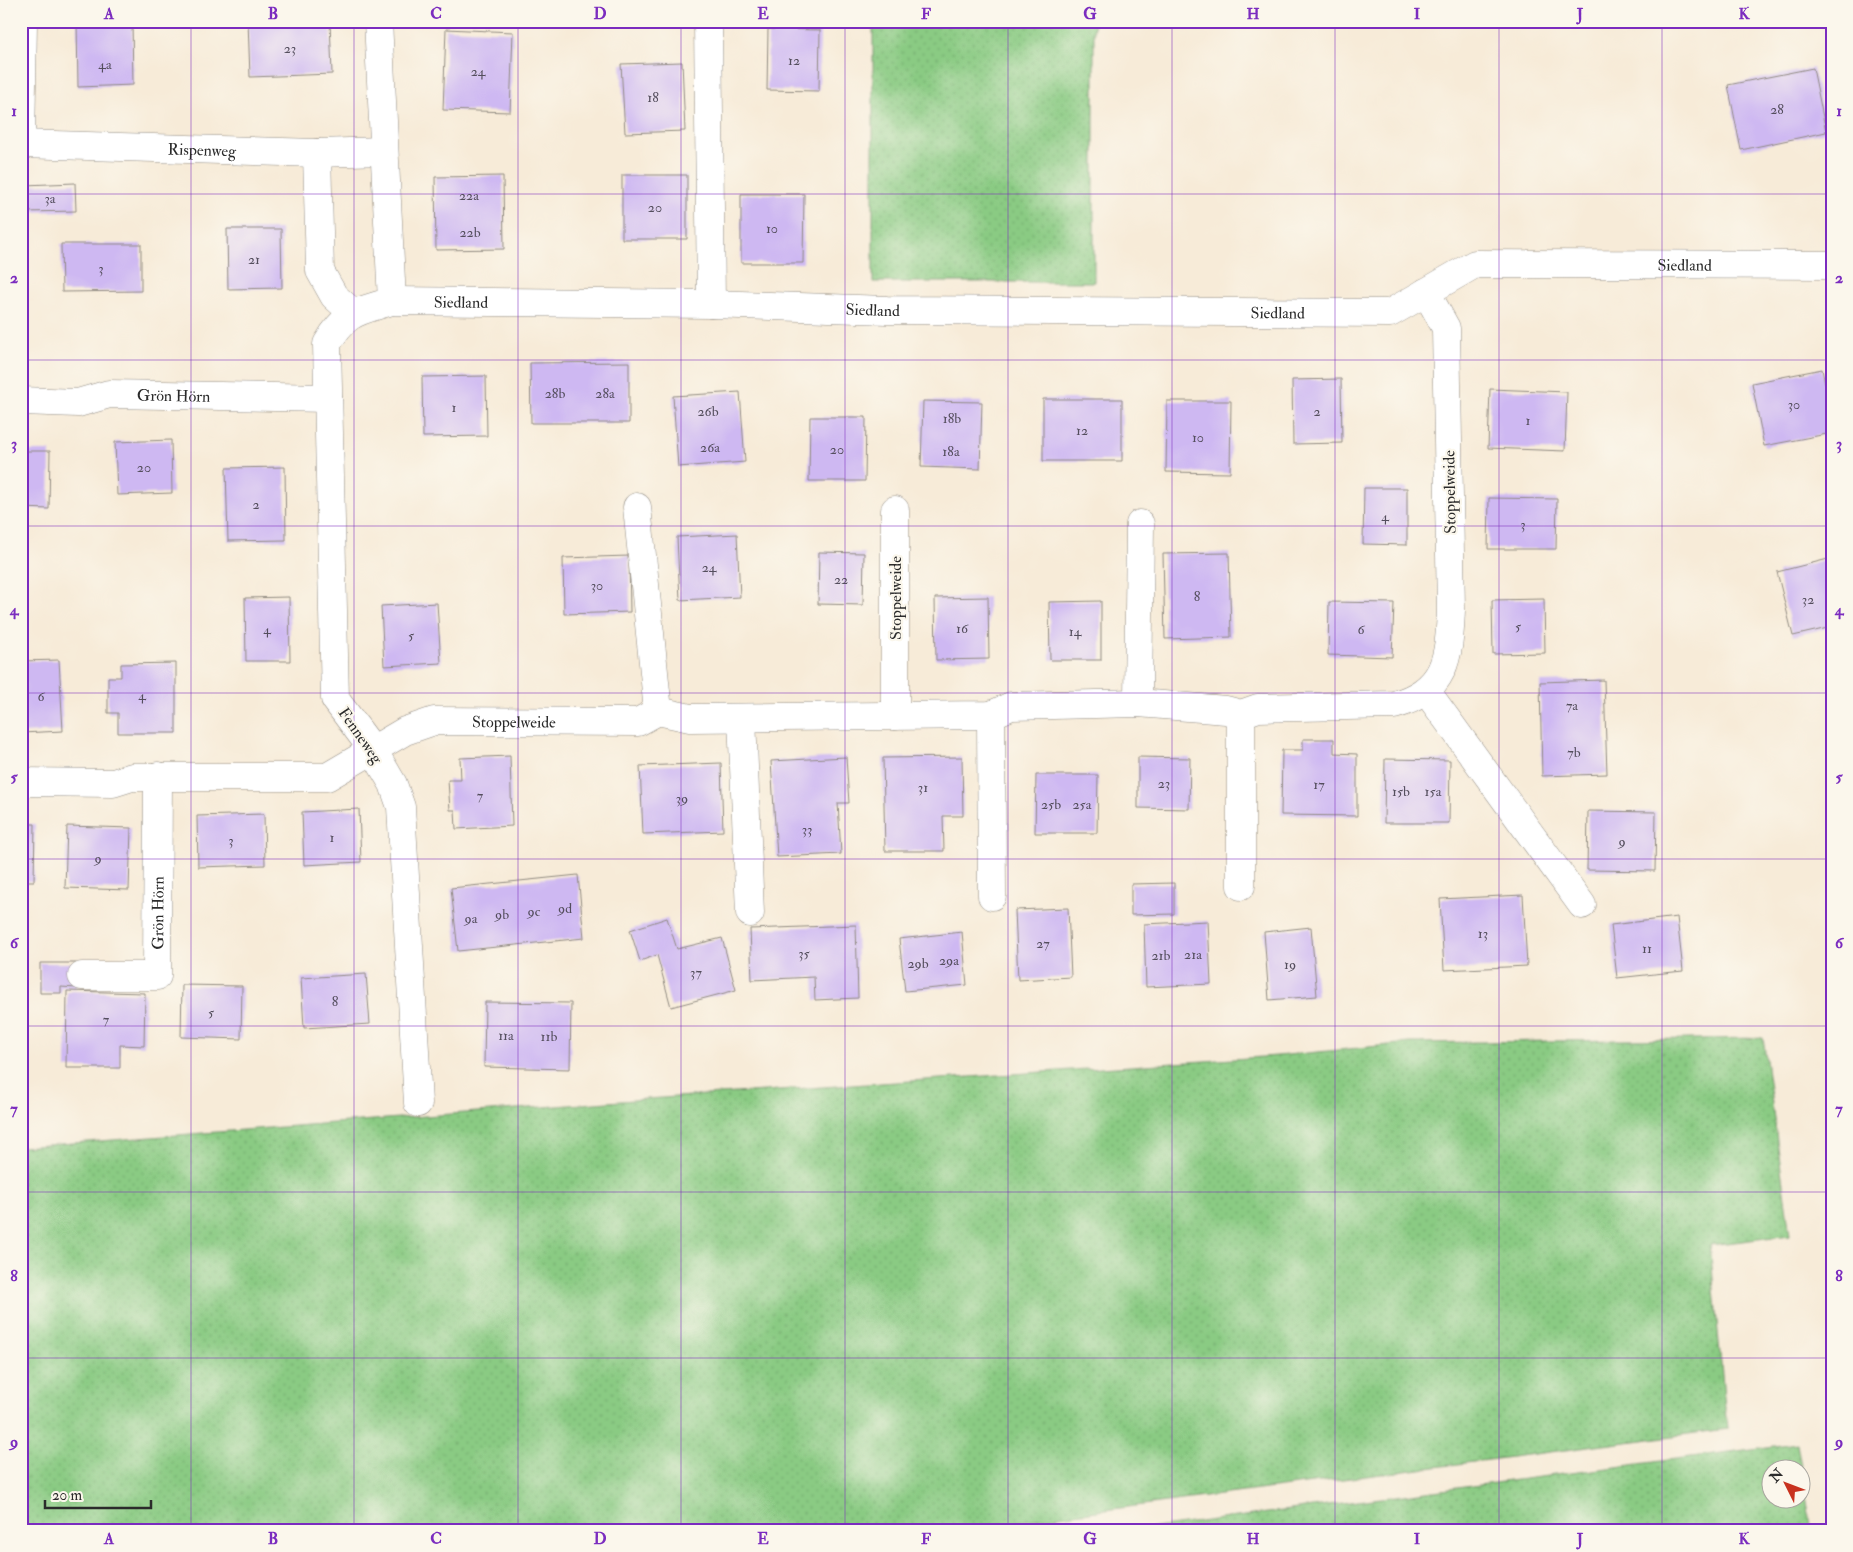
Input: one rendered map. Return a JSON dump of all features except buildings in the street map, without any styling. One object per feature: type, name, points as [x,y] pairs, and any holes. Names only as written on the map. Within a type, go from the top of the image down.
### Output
[{"type":"street","name":"Rispenweg","points":[[23,21],[21,144],[317,153],[383,151]]},
{"type":"street","points":[[378,21],[392,301]]},
{"type":"street","points":[[708,21],[711,304]]},
{"type":"street","points":[[317,153],[320,271],[334,296],[353,313]]},
{"type":"street","name":"Siedland","points":[[353,313],[392,301],[711,304],[887,310],[1390,313],[1475,264],[1832,265]]},
{"type":"street","name":"Stoppelweide","points":[[1426,292],[1446,328],[1451,610],[1450,644],[1442,670],[1427,692]]},
{"type":"street","name":"Fenneweg","points":[[353,313],[339,324],[327,344],[335,699],[374,750],[393,784],[401,807],[418,1103]]},
{"type":"street","name":"Grön Hörn","points":[[21,402],[78,403],[109,394],[328,398]]},
{"type":"street","points":[[637,507],[658,712],[690,718],[991,715],[1010,706],[1138,703],[1226,710],[1241,714],[1258,708],[1394,705],[1412,700],[1427,692],[1582,905]]},
{"type":"street","name":"Stoppelweide","points":[[895,510],[895,716]]},
{"type":"street","points":[[1138,703],[1140,524]]},
{"type":"street","name":"Stoppelweide","points":[[374,750],[405,731],[434,721],[638,722],[658,712]]},
{"type":"street","points":[[1241,714],[1241,886]]},
{"type":"street","points":[[991,715],[992,896]]},
{"type":"street","points":[[742,718],[750,913]]},
{"type":"street","points":[[21,782],[113,783],[132,777],[158,776],[326,777],[374,750]]},
{"type":"street","name":"Grön Hörn","points":[[82,976],[157,976],[158,776]]},
{"type":"green space","points":[[873,21],[1094,21],[1094,282],[873,282]]},
{"type":"green space","points":[[1763,1038],[1790,1235],[1710,1245],[1727,1429],[944,1531],[21,1531],[21,1147],[647,1099],[1277,1056],[1409,1043]]},
{"type":"green space","points":[[1797,1443],[1800,1460],[1760,1460],[1760,1510],[1808,1510],[1812,1531],[1131,1531]]}]
